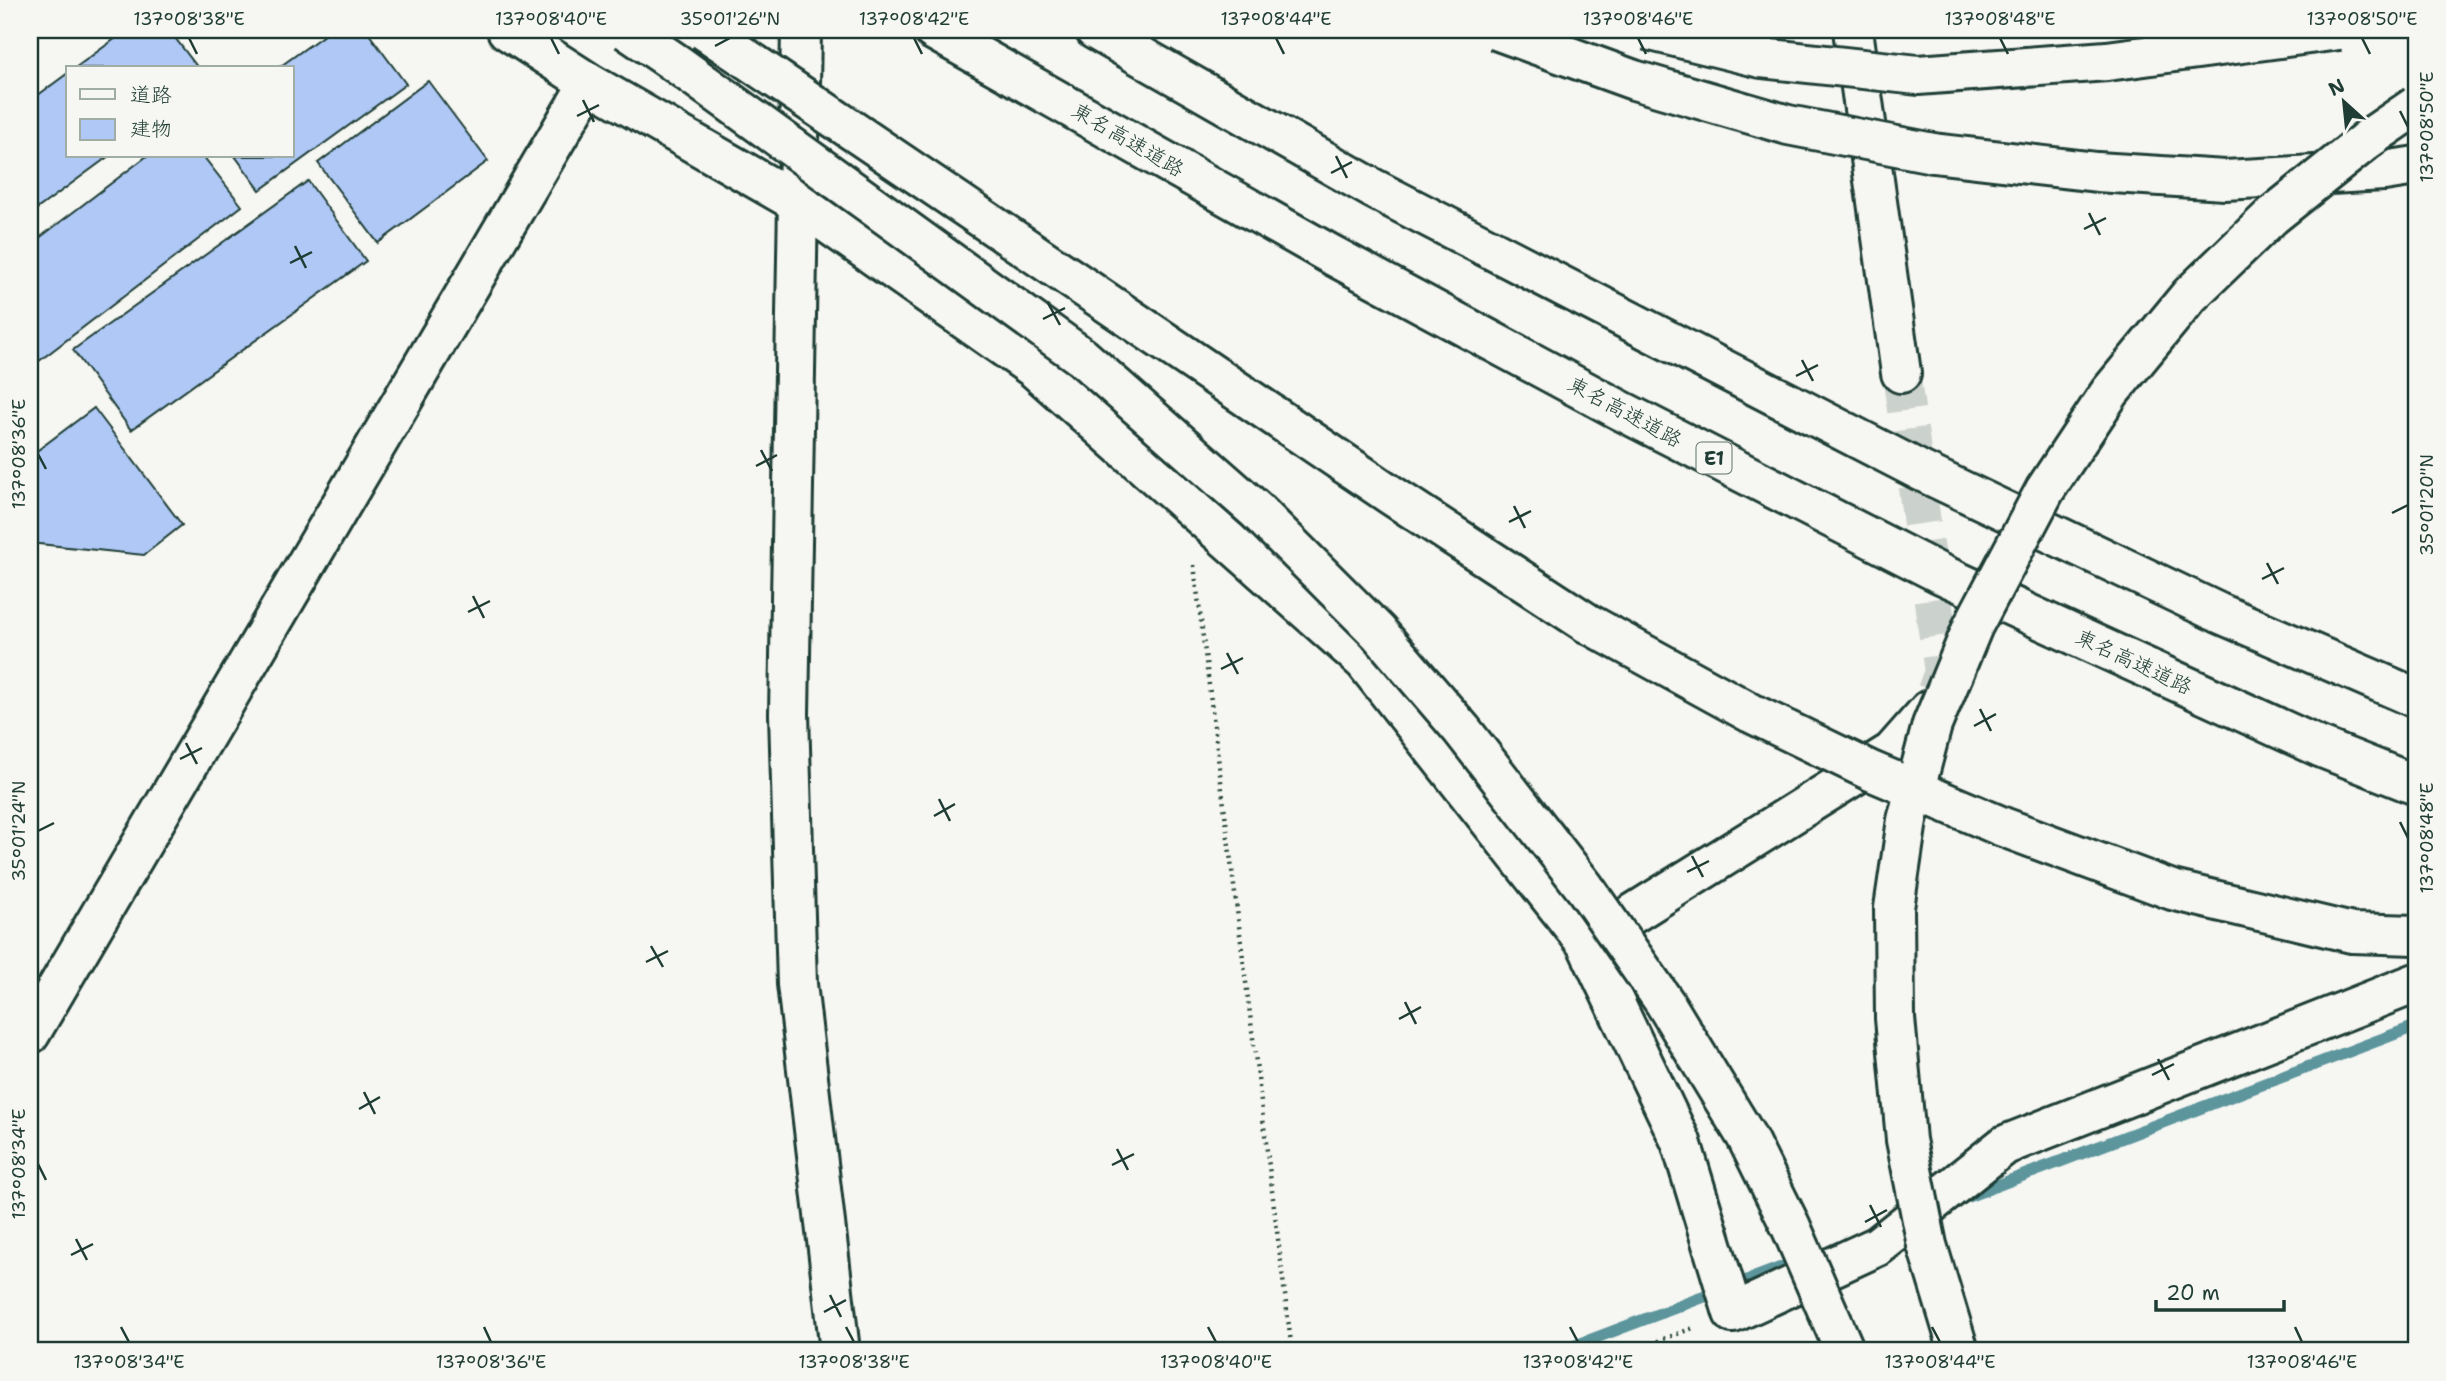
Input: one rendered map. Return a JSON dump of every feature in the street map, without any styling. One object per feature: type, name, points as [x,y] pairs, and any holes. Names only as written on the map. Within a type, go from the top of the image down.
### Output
[{"type":"main road","points":[[507,30],[589,83],[800,204],[1035,369],[1364,661],[1586,943],[1681,1142],[1733,1313],[1878,1246],[2006,1145],[2416,983]]},
{"type":"main road","points":[[627,30],[1082,357],[1256,510],[1378,632],[1462,730],[1585,888],[1665,1003],[1746,1136],[1791,1227],[1845,1351]]},
{"type":"main road","points":[[704,30],[1379,487],[1575,615],[1751,713],[1931,797],[2172,890],[2352,933],[2416,935]]},
{"type":"main road","points":[[801,30],[789,714],[797,970],[840,1351]]},
{"type":"main road","name":"東名高速道路","points":[[933,30],[1424,305],[1618,409],[1939,573],[2320,747],[2416,785]]},
{"type":"main road","points":[[1095,30],[1374,189],[1921,471],[2219,613],[2416,698]]},
{"type":"main road","points":[[1496,30],[1634,80],[1788,125],[1933,153],[2097,172],[2225,180],[2384,171],[2416,166]]},
{"type":"main road","points":[[1647,30],[1761,58],[1918,75],[2107,61],[2339,30]]},
{"type":"main road","points":[[1853,30],[1901,373]]},
{"type":"main road","points":[[30,1034],[589,83]]},
{"type":"main road","points":[[1959,1351],[1927,1245],[1906,1140],[1895,1018],[1894,908],[1907,820],[1932,725],[1972,626],[2045,490],[2110,393],[2190,295],[2272,216],[2368,139],[2416,106]]},
{"type":"main road","points":[[1586,943],[1892,752],[1929,710]]},
{"type":"path","points":[[1186,501],[1292,1351]]},
{"type":"path","points":[[1631,1351],[1733,1313]]},
{"type":"building","points":[[127,30],[169,30],[196,66],[78,66]]},
{"type":"building","points":[[331,30],[366,30],[406,84],[260,190],[236,158],[294,158],[294,66],[281,66]]},
{"type":"building","points":[[66,74],[66,158],[106,158],[30,214],[30,101]]},
{"type":"building","points":[[428,81],[488,161],[378,243],[318,163]]},
{"type":"building","points":[[144,158],[205,158],[242,206],[30,368],[30,245]]},
{"type":"building","points":[[308,181],[366,261],[131,430],[73,350]]},
{"type":"building","points":[[94,408],[182,525],[144,555],[30,543],[30,456]]},
{"type":"waterway","points":[[1959,1200],[2416,1026]]},
{"type":"waterway","points":[[1561,1351],[1801,1260]]},
{"type":"tunnel","points":[[1901,373],[1943,672],[1931,705]]}]
